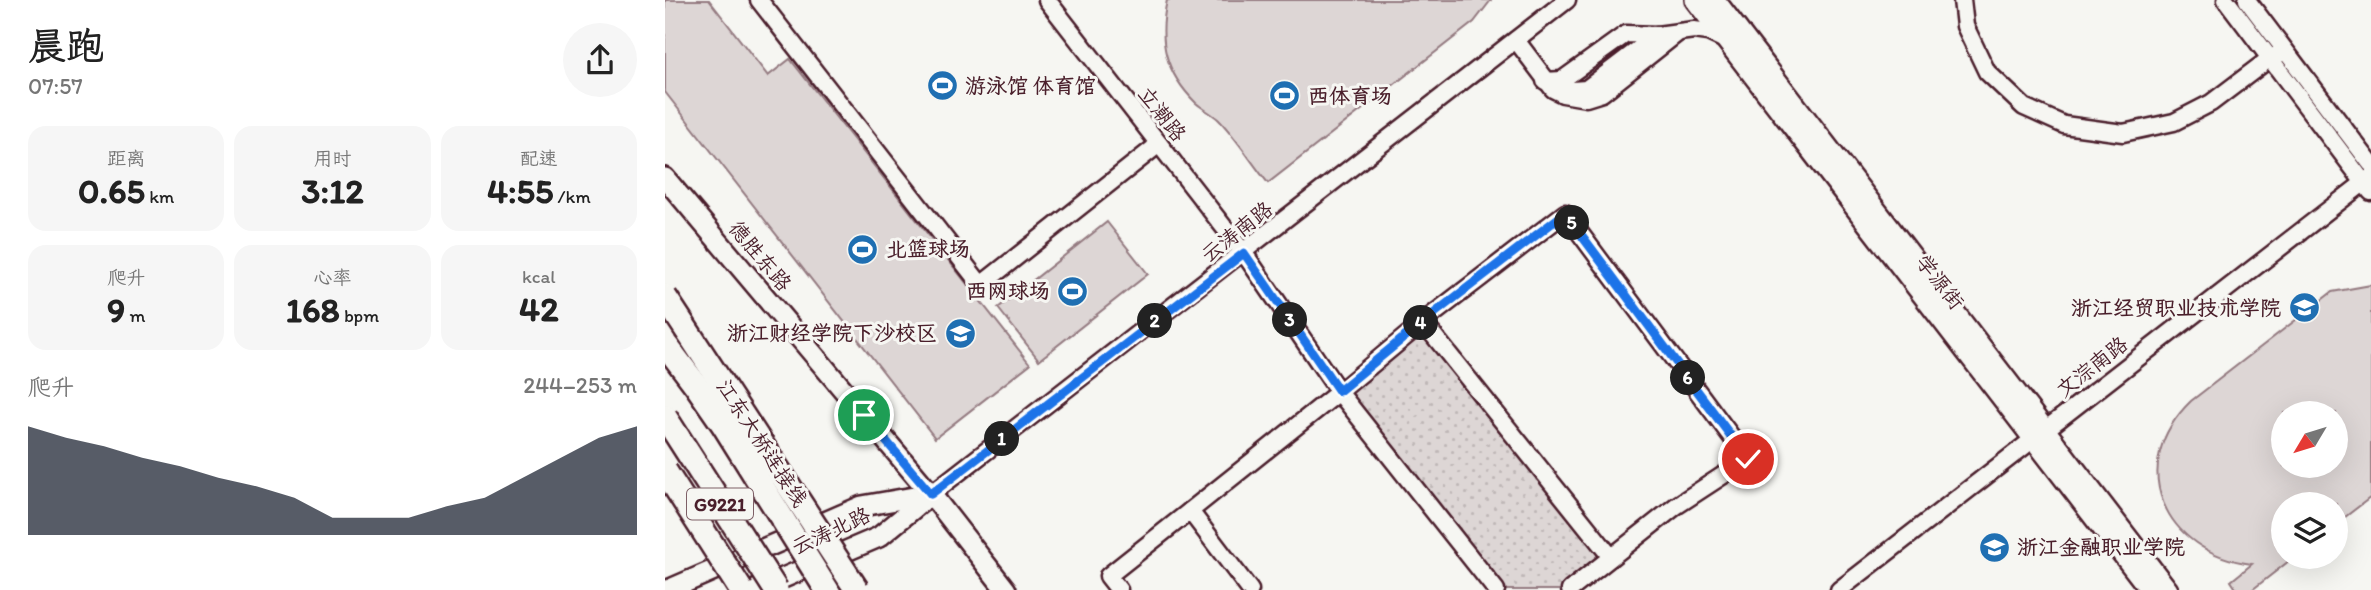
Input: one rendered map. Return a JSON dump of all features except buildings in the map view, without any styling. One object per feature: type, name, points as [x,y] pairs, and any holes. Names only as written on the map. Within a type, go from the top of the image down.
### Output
[{"type":"highway","name":"江东大桥连接线","points":[[665,297],[857,590]]},
{"type":"highway","name":"江东大桥连接线","points":[[665,344],[723,424],[827,590]]},
{"type":"highway","name":"G9221","points":[[665,417],[776,590]]},
{"type":"highway","name":"G9221","points":[[665,471],[741,590]]},
{"type":"main road","name":"学源街","points":[[1695,0],[2039,435],[2150,590]]},
{"type":"main road","points":[[1715,0],[2039,435],[2168,590]]},
{"type":"main road","name":"德胜东路","points":[[665,178],[931,494],[1006,590]]},
{"type":"main road","name":"云涛北路","points":[[668,590],[862,506],[931,494]]},
{"type":"main road","name":"云涛北路","points":[[755,590],[879,537],[931,494]]},
{"type":"street","points":[[759,0],[981,285],[1159,144]]},
{"type":"street","name":"立潮路","points":[[1047,0],[1244,253],[1339,391],[1496,590]]},
{"type":"street","name":"云涛南路","points":[[931,494],[1567,0]]},
{"type":"street","points":[[1962,0],[1965,26],[1987,72],[2024,107],[2064,125],[2123,132],[2174,122],[2211,103],[2269,59],[2285,51]]},
{"type":"street","points":[[2226,0],[2269,59],[2369,184]]},
{"type":"street","points":[[2247,0],[2371,164]]},
{"type":"street","points":[[1545,81],[1562,80],[1626,34],[1657,35],[1694,30],[1708,32],[1726,41]]},
{"type":"street","points":[[1515,40],[1552,89],[1586,99],[1602,93],[1679,32]]},
{"type":"street","points":[[1545,81],[1566,91],[1587,89],[1657,35]]},
{"type":"street","name":"文淙南路","points":[[1839,590],[2369,184]]},
{"type":"street","points":[[1119,590],[1108,576],[1423,322],[1565,213],[1748,459],[1676,506],[1570,590]]},
{"type":"street","points":[[1423,322],[1611,557]]},
{"type":"street","points":[[1189,511],[1250,590]]},
{"type":"shaded area","name":"北篮球场","points":[[665,0],[709,0],[768,76],[790,59],[1030,364],[935,438],[665,92]]},
{"type":"shaded area","name":"西体育场","points":[[1167,0],[1491,0],[1474,22],[1268,183],[1225,126],[1196,103],[1177,80],[1164,43]]},
{"type":"shaded area","name":"西网球场","points":[[1107,222],[1148,274],[1039,360],[998,308]]},
{"type":"shaded area","points":[[2371,285],[2371,497],[2348,515],[2348,492],[2271,492],[2271,569],[2279,569],[2252,590],[2237,590],[2231,581],[2252,564],[2221,557],[2196,543],[2176,525],[2163,503],[2158,478],[2160,452],[2171,426],[2191,401],[2332,292]]},
{"type":"shaded area","points":[[1422,331],[1603,557],[1561,590],[1501,590],[1344,393]]},
{"type":"place","name":"游泳馆 体育馆","points":[[942,86]]},
{"type":"place","name":"西体育场","points":[[1285,96]]},
{"type":"place","name":"北篮球场","points":[[863,249]]},
{"type":"place","name":"西网球场","points":[[1073,291]]},
{"type":"place","name":"浙江经贸职业技术学院","points":[[2304,308]]},
{"type":"place","name":"浙江财经学院下沙校区","points":[[960,333]]},
{"type":"place","name":"浙江金融职业学院","points":[[1994,547]]},
{"type":"route","points":[[864,415],[931,494],[1244,253],[1339,391],[1423,322],[1565,213],[1748,459]]}]
